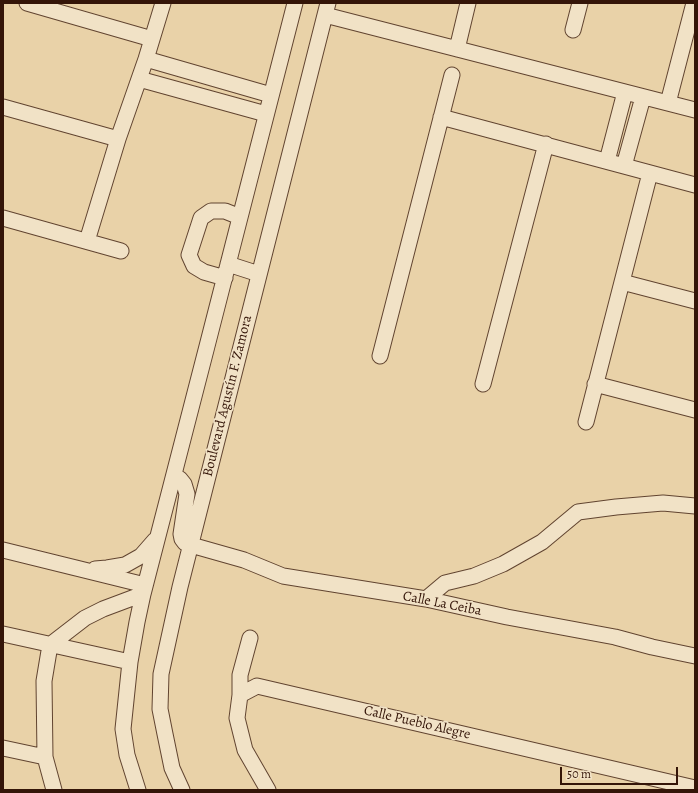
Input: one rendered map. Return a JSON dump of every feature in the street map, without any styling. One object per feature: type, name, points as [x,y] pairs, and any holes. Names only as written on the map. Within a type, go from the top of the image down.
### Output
[{"type":"street","points":[[26,3],[152,39]]},
{"type":"street","points":[[87,241],[118,139],[146,59],[163,3]]},
{"type":"street","points":[[138,790],[127,755],[123,728],[130,662],[144,590],[227,271],[294,3]]},
{"type":"street","points":[[457,49],[468,3]]},
{"type":"street","points":[[573,30],[580,3]]},
{"type":"street","points":[[668,103],[691,33],[694,3]]},
{"type":"street","points":[[326,9],[457,49],[695,110]]},
{"type":"street","name":"Boulevard Agustín F. Zamora","points":[[182,790],[172,768],[164,734],[160,709],[161,674],[180,587],[326,9]]},
{"type":"street","points":[[146,59],[271,95]]},
{"type":"street","points":[[380,356],[452,75]]},
{"type":"street","points":[[139,79],[266,114]]},
{"type":"street","points":[[608,161],[625,92]]},
{"type":"street","points":[[624,166],[643,97]]},
{"type":"street","points":[[3,107],[118,139]]},
{"type":"street","points":[[440,117],[546,144],[695,185]]},
{"type":"street","points":[[483,384],[546,144]]},
{"type":"street","points":[[586,422],[650,172]]},
{"type":"street","points":[[240,216],[225,211],[211,211],[201,218],[189,255],[194,266],[204,272],[227,271],[259,274]]},
{"type":"street","points":[[3,218],[121,251]]},
{"type":"street","points":[[622,282],[695,301]]},
{"type":"street","points":[[595,384],[695,410]]},
{"type":"street","points":[[174,475],[184,484],[187,494],[180,534],[185,543],[191,546]]},
{"type":"street","points":[[426,599],[445,582],[474,576],[503,564],[542,542],[578,512],[616,507],[663,504],[695,506]]},
{"type":"street","points":[[81,570],[125,565],[141,556],[158,536]]},
{"type":"street","name":"Calle La Ceiba","points":[[191,546],[244,560],[283,576],[426,599],[508,617],[614,636],[652,647],[695,656]]},
{"type":"street","points":[[3,550],[81,570],[144,590]]},
{"type":"street","points":[[54,790],[45,757],[44,681],[50,645],[85,618],[144,590]]},
{"type":"street","points":[[3,634],[130,662]]},
{"type":"street","points":[[250,638],[240,675],[240,695],[237,718],[246,750],[268,790]]},
{"type":"street","name":"Calle Pueblo Alegre","points":[[240,695],[257,686],[695,788]]},
{"type":"street","points":[[3,748],[45,757]]}]
